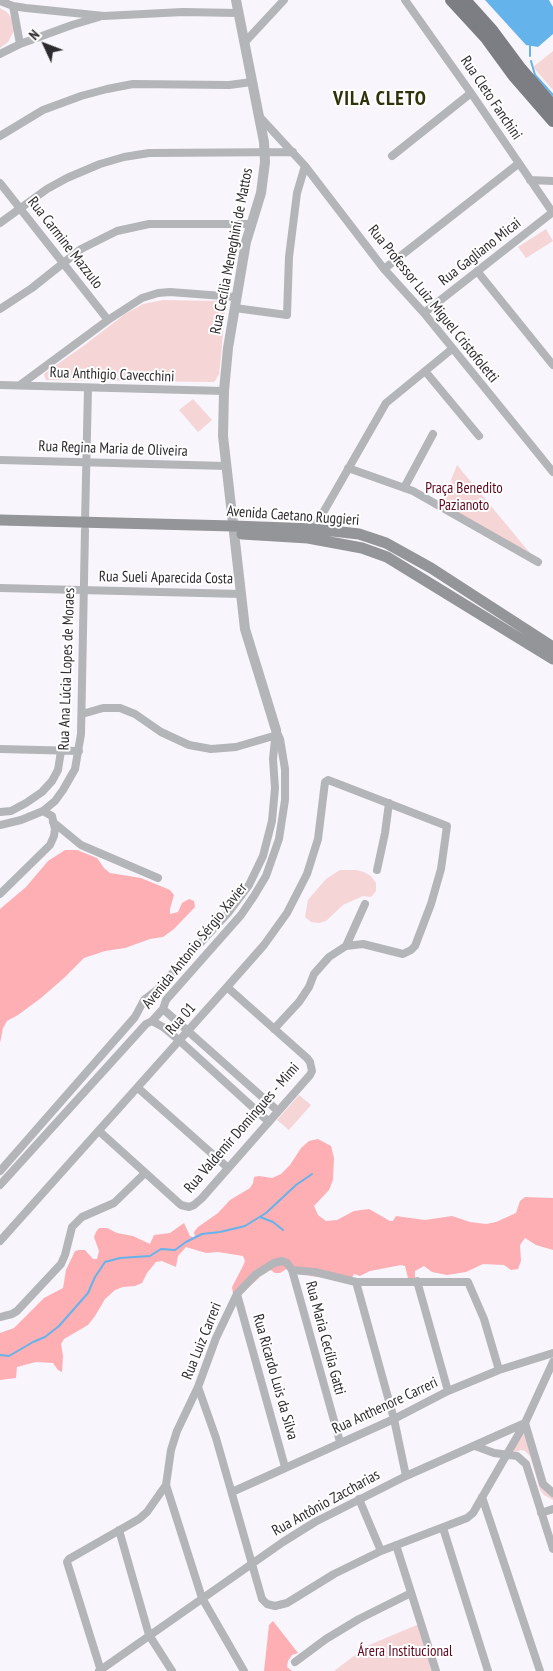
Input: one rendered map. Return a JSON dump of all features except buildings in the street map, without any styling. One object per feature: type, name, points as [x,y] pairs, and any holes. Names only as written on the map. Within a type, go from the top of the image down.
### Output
[{"type":"main road","points":[[452,0],[486,38],[513,75],[553,121]]},
{"type":"main road","points":[[465,0],[492,30],[521,69],[553,106]]},
{"type":"main road","name":"Avenida Caetano Ruggieri","points":[[0,520],[85,526],[359,534],[386,543],[431,568],[553,647]]},
{"type":"main road","name":"Avenida Caetano Ruggieri","points":[[0,528],[85,526]]},
{"type":"main road","name":"Avenida Caetano Ruggieri","points":[[312,533],[387,557],[553,658]]},
{"type":"street","name":"Rua Cecília Meneghini de Mattos","points":[[236,0],[265,153],[261,193],[246,242],[236,297],[224,392],[223,436],[245,629],[276,733]]},
{"type":"street","points":[[245,42],[284,0]]},
{"type":"street","name":"Rua Cleto Fanchini","points":[[405,0],[553,213]]},
{"type":"street","points":[[0,1],[14,6],[104,16],[182,12],[238,14]]},
{"type":"street","points":[[14,6],[20,44]]},
{"type":"street","points":[[72,13],[74,19],[72,25]]},
{"type":"street","points":[[0,54],[20,44],[72,25],[104,16]]},
{"type":"street","points":[[0,136],[43,110],[107,88],[134,84],[229,85],[252,82]]},
{"type":"street","points":[[392,156],[471,93]]},
{"type":"street","name":"Rua Professor Luiz Miguel Cristofoletti","points":[[258,115],[305,166],[384,268],[424,313],[553,472]]},
{"type":"street","points":[[0,223],[47,189],[67,178],[92,167],[124,157],[149,153],[293,152]]},
{"type":"street","points":[[384,268],[518,164]]},
{"type":"street","points":[[235,308],[286,315],[289,257],[297,193],[305,166]]},
{"type":"street","points":[[530,180],[553,181]]},
{"type":"street","name":"Rua Carmine Mazzulo","points":[[0,183],[108,320]]},
{"type":"street","name":"Rua Gagliano Micai","points":[[424,313],[553,213]]},
{"type":"street","points":[[0,309],[32,288],[81,249],[117,231],[149,224],[252,224]]},
{"type":"street","points":[[477,271],[553,364]]},
{"type":"street","points":[[20,385],[108,320],[142,298],[158,293],[236,297]]},
{"type":"street","points":[[312,533],[386,402],[452,349]]},
{"type":"street","points":[[425,371],[479,436]]},
{"type":"street","name":"Rua Anthigio Cavecchini","points":[[0,385],[224,392]]},
{"type":"street","name":"Rua Ana Lúcia Lopes de Moraes","points":[[0,825],[43,811],[55,801],[70,779],[79,751],[82,714],[88,388]]},
{"type":"street","points":[[404,488],[433,434]]},
{"type":"street","name":"Rua Regina Maria de Oliveira","points":[[0,460],[226,466]]},
{"type":"street","points":[[348,468],[404,488],[538,562]]},
{"type":"street","name":"Rua Sueli Aparecida Costa","points":[[0,588],[241,594]]},
{"type":"street","points":[[82,714],[103,708],[120,708],[135,714],[161,732],[189,745],[211,749],[236,747],[276,733]]},
{"type":"street","name":"Avenida Antonio Sérgio Xavier","points":[[0,1171],[135,1017],[144,1000],[157,990],[228,913],[249,884],[263,856],[272,821],[275,788],[273,758],[276,733]]},
{"type":"street","name":"Avenida Antonio Sérgio Xavier","points":[[0,1185],[163,1009],[166,1000],[241,915],[266,876],[279,839],[285,800],[285,770],[276,733]]},
{"type":"street","points":[[0,748],[79,751]]},
{"type":"street","points":[[0,812],[10,811],[42,792],[52,781],[58,770],[61,751]]},
{"type":"street","name":"Rua 01","points":[[0,1241],[228,987],[264,945],[287,913],[307,874],[318,839],[325,783],[328,780],[389,803]]},
{"type":"street","points":[[228,987],[274,1029],[299,1002],[309,987],[314,974],[329,957],[346,946],[363,944],[398,953],[407,953],[415,946],[430,904],[441,869],[448,827],[389,803],[377,870]]},
{"type":"street","points":[[0,894],[50,845],[54,836],[52,816],[43,811]]},
{"type":"street","points":[[53,822],[80,845],[158,878]]},
{"type":"street","points":[[0,884],[11,884]]},
{"type":"street","points":[[346,946],[365,904]]},
{"type":"street","points":[[157,990],[166,1000]]},
{"type":"street","points":[[163,1009],[278,1112]]},
{"type":"street","points":[[135,1017],[141,1023],[149,1022],[163,1026],[269,1122]]},
{"type":"street","name":"Rua Valdemir Domingues - Mimi","points":[[99,1131],[181,1204],[189,1207],[198,1202],[227,1167],[310,1076],[312,1067],[307,1058],[274,1029]]},
{"type":"street","points":[[138,1088],[227,1167]]},
{"type":"street","points":[[0,1317],[17,1311],[61,1264],[72,1227],[82,1217],[114,1204],[145,1173]]},
{"type":"street","name":"Rua Luiz Carreri","points":[[100,1671],[68,1563],[139,1519],[147,1512],[166,1486],[171,1450],[198,1388],[216,1338],[237,1294],[255,1275],[274,1263],[282,1261],[287,1263],[292,1270],[315,1272],[356,1282],[465,1281],[471,1285],[484,1319],[499,1370]]},
{"type":"street","name":"Rua Maria Cecília Gatti","points":[[292,1270],[340,1442]]},
{"type":"street","points":[[417,1281],[448,1391]]},
{"type":"street","points":[[356,1282],[394,1418],[406,1476]]},
{"type":"street","name":"Rua Ricardo Luis da Silva","points":[[237,1294],[285,1467]]},
{"type":"street","name":"Rua Anthenore Carreri","points":[[232,1492],[394,1418],[448,1391],[499,1370],[553,1353]]},
{"type":"street","points":[[198,1388],[232,1492],[262,1599],[267,1604],[275,1606],[287,1603],[334,1574],[382,1551],[467,1518],[482,1497],[525,1423],[549,1376],[553,1362]]},
{"type":"street","points":[[525,1423],[543,1484],[553,1493]]},
{"type":"street","name":"Rua Antônio Zaccharias","points":[[100,1671],[283,1542],[359,1499],[525,1423]]},
{"type":"street","points":[[475,1446],[494,1453],[517,1456],[526,1464],[553,1549]]},
{"type":"street","points":[[166,1486],[202,1598],[244,1671]]},
{"type":"street","points":[[482,1497],[540,1671]]},
{"type":"street","points":[[359,1499],[382,1551]]},
{"type":"street","points":[[541,1513],[553,1509]]},
{"type":"street","points":[[443,1528],[488,1671]]},
{"type":"street","points":[[119,1530],[149,1635],[172,1671]]},
{"type":"street","points":[[396,1545],[436,1671]]},
{"type":"street","points":[[295,1662],[326,1639],[359,1619],[411,1593]]},
{"type":"green space","points":[[0,8],[8,13],[14,31],[8,42],[0,48]]},
{"type":"green space","points":[[553,51],[553,90],[533,67]]},
{"type":"green space","points":[[546,229],[553,241],[526,258],[518,247]]},
{"type":"green space","points":[[163,300],[218,301],[223,304],[225,309],[221,356],[219,374],[215,381],[46,380],[45,373],[125,314],[143,304]]},
{"type":"green space","points":[[193,399],[212,420],[198,432],[179,410]]},
{"type":"green space","name":"Praça Benedito Pazianoto","points":[[457,465],[534,558],[441,503],[452,481]]},
{"type":"green space","points":[[340,870],[356,870],[371,876],[376,883],[376,891],[371,897],[363,896],[343,905],[326,921],[319,923],[311,922],[305,917],[308,900],[326,879]]},
{"type":"green space","points":[[299,1095],[311,1105],[289,1130],[277,1120]]},
{"type":"green space","points":[[521,1431],[526,1436],[544,1490],[553,1496],[553,1500],[544,1495],[540,1490],[530,1456],[525,1451],[516,1452],[512,1449]]},
{"type":"green space","name":"Árera Institucional","points":[[419,1624],[434,1671],[334,1671],[367,1646]]},
{"type":"shaded area","points":[[65,850],[77,850],[97,858],[110,873],[141,878],[170,890],[174,895],[170,914],[178,912],[182,903],[189,899],[194,901],[195,907],[174,929],[163,937],[84,958],[41,998],[7,1021],[3,1028],[0,1043],[0,909],[26,887],[48,861]]},
{"type":"shaded area","points":[[318,1139],[331,1146],[334,1158],[333,1180],[329,1190],[314,1206],[318,1215],[326,1221],[337,1220],[354,1211],[369,1209],[390,1221],[393,1221],[396,1216],[425,1220],[452,1216],[470,1222],[486,1224],[496,1222],[516,1213],[520,1201],[525,1197],[553,1198],[553,1250],[536,1245],[525,1238],[520,1245],[521,1261],[518,1269],[511,1270],[504,1265],[483,1264],[466,1272],[447,1275],[432,1272],[424,1266],[415,1271],[415,1280],[413,1282],[408,1278],[405,1266],[401,1265],[370,1271],[360,1276],[354,1274],[350,1281],[311,1276],[291,1266],[280,1273],[264,1269],[259,1278],[242,1293],[233,1294],[232,1287],[245,1261],[243,1256],[218,1252],[206,1253],[186,1247],[178,1256],[176,1267],[162,1261],[156,1262],[142,1283],[115,1290],[105,1299],[88,1325],[64,1339],[61,1344],[63,1356],[62,1372],[53,1363],[36,1362],[17,1367],[16,1378],[0,1380],[0,1333],[14,1328],[44,1298],[63,1288],[66,1270],[75,1251],[85,1250],[93,1259],[97,1259],[99,1251],[94,1237],[99,1228],[107,1228],[117,1233],[133,1236],[150,1244],[154,1235],[170,1233],[184,1223],[190,1236],[195,1238],[194,1232],[198,1227],[218,1213],[230,1200],[250,1188],[254,1177],[272,1178],[281,1174],[290,1165],[301,1148],[309,1141]]},
{"type":"shaded area","points":[[273,1621],[298,1653],[292,1655],[288,1661],[287,1667],[292,1671],[264,1671],[269,1625]]},
{"type":"water","points":[[485,0],[549,0],[553,7],[553,34],[538,47],[526,45]]},
{"type":"waterway","points":[[530,46],[530,56]]},
{"type":"waterway","points":[[531,61],[535,75],[553,95]]},
{"type":"waterway","points":[[0,1355],[9,1356],[45,1337],[59,1326],[88,1293],[95,1277],[105,1262],[120,1258],[150,1256],[161,1249],[175,1250],[202,1234],[245,1226],[266,1213],[296,1185],[312,1174]]},
{"type":"waterway","points":[[260,1217],[273,1222],[283,1230]]},
{"type":"district","name":"VILA CLETO","points":[[380,99]]}]
